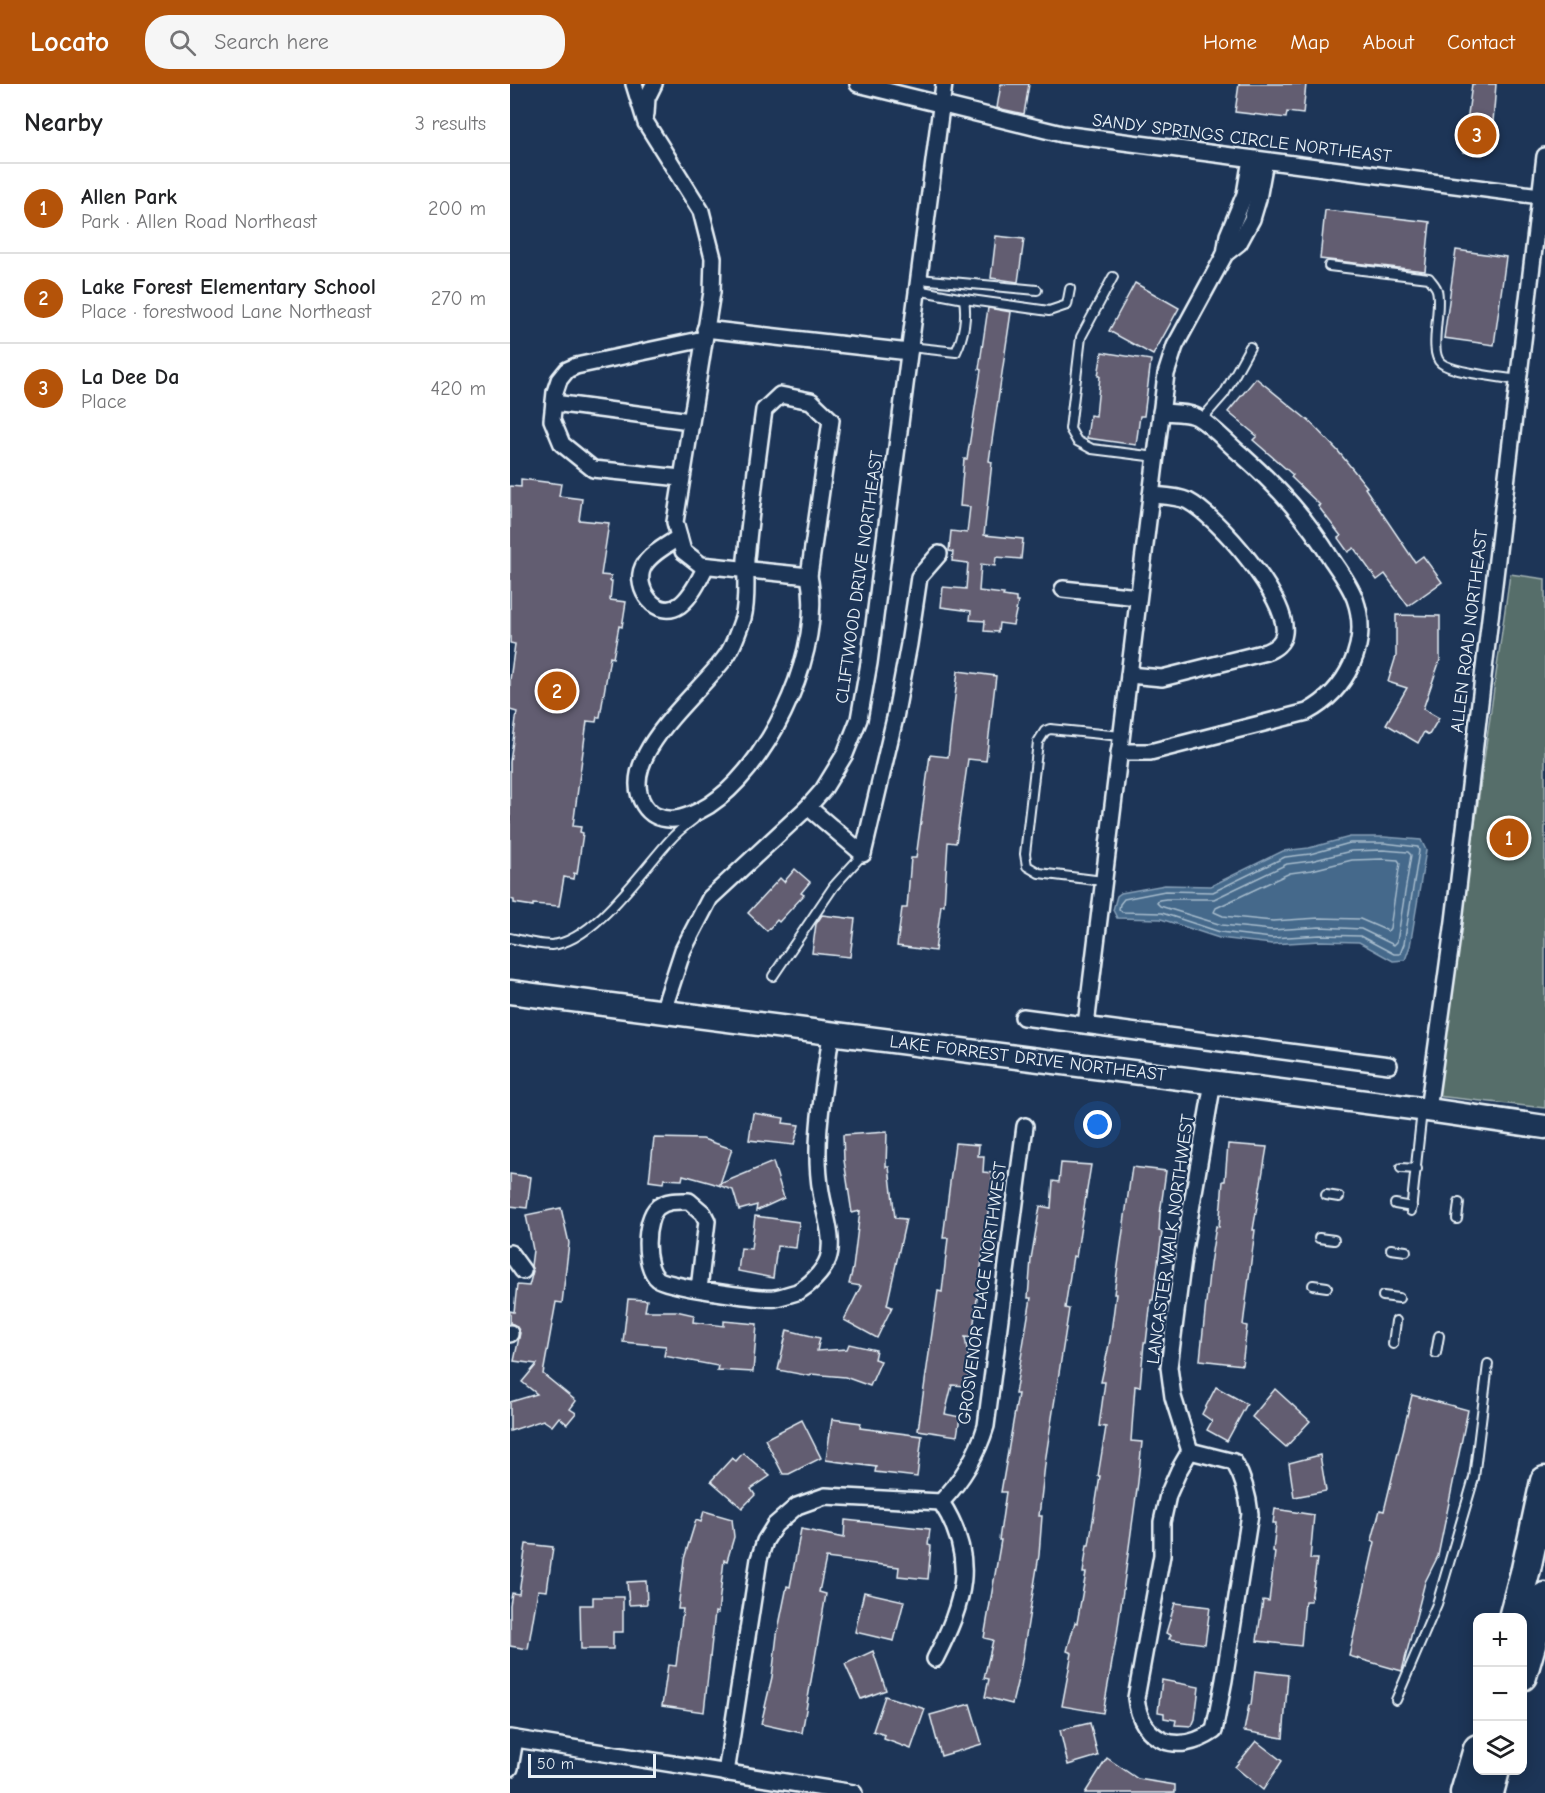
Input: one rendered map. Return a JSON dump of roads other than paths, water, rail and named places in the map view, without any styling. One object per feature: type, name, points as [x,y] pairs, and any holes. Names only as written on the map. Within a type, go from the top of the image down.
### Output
[{"type":"highway","points":[[1514,1613],[1545,1481]]},
{"type":"highway","points":[[1525,1667],[1545,1597]]},
{"type":"highway","points":[[1466,1793],[1473,1767]]},
{"type":"highway","points":[[1489,1793],[1494,1775]]},
{"type":"street","points":[[634,84],[646,123],[701,211],[713,258],[712,292],[675,522],[683,551],[701,565],[706,566],[810,576]]},
{"type":"street","points":[[646,123],[647,98],[654,84]]},
{"type":"street","name":"SANDY SPRINGS CIRCLE NORTHEAST","points":[[858,84],[1062,134],[1540,196]]},
{"type":"street","name":"CLIFTWOOD DRIVE NORTHEAST","points":[[663,1011],[683,950],[710,898],[808,807],[823,790],[845,754],[859,719],[866,685],[944,84]]},
{"type":"street","name":"ALLEN ROAD NORTHEAST","points":[[1425,1109],[1454,921],[1545,156]]},
{"type":"street","points":[[1086,1025],[1166,374],[1171,355],[1225,254],[1228,235],[1240,226],[1258,199],[1258,160]]},
{"type":"street","points":[[681,478],[593,468],[562,444],[552,420],[559,380],[567,370],[705,334],[910,350]]},
{"type":"street","points":[[780,395],[811,401],[831,420],[810,576],[814,596],[801,666],[778,725],[756,759],[733,787],[709,806],[677,819],[664,819],[651,814],[643,802],[638,788],[641,764],[648,750],[662,732],[728,654],[743,616],[746,569],[752,495],[764,410],[780,395]]},
{"type":"street","points":[[554,403],[690,422]]},
{"type":"street","points":[[1120,744],[1150,752],[1307,712],[1329,697],[1340,686],[1356,652],[1359,626],[1356,600],[1318,538],[1287,497],[1201,420],[1189,414],[1161,411]]},
{"type":"street","points":[[1129,675],[1170,677],[1266,652],[1279,644],[1284,633],[1281,613],[1264,581],[1247,557],[1225,533],[1186,501],[1151,495]]},
{"type":"street","points":[[679,537],[647,560],[642,568],[640,577],[645,596],[653,605],[666,609],[679,605],[706,566]]},
{"type":"street","points":[[808,807],[863,854],[895,718],[919,577],[939,554]]},
{"type":"street","points":[[1063,589],[1138,597]]},
{"type":"street","name":"LAKE FORREST DRIVE NORTHEAST","points":[[510,992],[1425,1109],[1545,1127]]},
{"type":"street","points":[[1023,1017],[1389,1065]]},
{"type":"street","points":[[699,1289],[707,1221],[703,1213],[689,1202],[668,1202],[658,1207],[652,1216],[646,1254],[650,1267],[658,1279],[674,1285],[699,1289],[774,1298],[798,1291],[819,1274],[828,1259],[831,1244],[820,1190],[818,1155],[831,1033]]},
{"type":"street","name":"LANCASTER WALK NORTHWEST","points":[[1187,1444],[1173,1397],[1169,1367],[1184,1250],[1213,1082]]},
{"type":"street","name":"GROSVENOR PLACE NORTHWEST","points":[[941,1502],[955,1488],[969,1467],[986,1426],[1025,1126]]},
{"type":"street","points":[[510,1253],[523,1271]]},
{"type":"street","points":[[1187,1444],[1234,1462],[1248,1494],[1250,1514],[1214,1731],[1192,1742],[1180,1744],[1160,1739],[1143,1725],[1137,1712],[1136,1698],[1162,1556],[1162,1522],[1168,1495],[1187,1444]]},
{"type":"street","points":[[726,1773],[759,1559],[765,1541],[775,1525],[797,1506],[825,1496],[941,1502],[959,1535],[964,1574],[961,1595],[949,1632],[935,1659]]},
{"type":"street","points":[[510,1768],[513,1738],[854,1793]]},
{"type":"lane","points":[[1329,266],[1429,278],[1437,288],[1439,307],[1435,354],[1441,363],[1457,370],[1518,380]]},
{"type":"lane","points":[[1113,277],[1079,342],[1070,429],[1077,441],[1092,449],[1156,457]]},
{"type":"lane","points":[[918,285],[1037,290]]},
{"type":"lane","points":[[918,285],[964,299],[1049,311],[1067,306],[1070,289]]},
{"type":"lane","points":[[910,350],[956,352],[964,336],[964,299]]},
{"type":"lane","points":[[1201,420],[1224,394],[1250,347]]},
{"type":"lane","points":[[1103,880],[1039,873],[1027,866],[1025,854],[1038,742],[1045,731],[1050,729],[1120,744]]},
{"type":"lane","points":[[510,938],[552,945],[572,938],[594,923],[620,900],[671,838],[709,806]]},
{"type":"lane","points":[[773,976],[834,886],[863,854]]},
{"type":"lane","points":[[1395,1204],[1412,1209],[1425,1109]]},
{"type":"lane","points":[[1401,1168],[1417,1169]]},
{"type":"lane","points":[[1326,1195],[1339,1197]]},
{"type":"lane","points":[[1457,1219],[1459,1203]]},
{"type":"lane","points":[[1319,1238],[1334,1240]]},
{"type":"lane","points":[[1391,1249],[1406,1251]]},
{"type":"lane","points":[[1313,1285],[1327,1287]]},
{"type":"lane","points":[[1383,1296],[1399,1298]]},
{"type":"lane","points":[[1393,1344],[1396,1321]]},
{"type":"lane","points":[[1436,1353],[1439,1336]]},
{"type":"lane","points":[[1396,1700],[1437,1604],[1474,1478],[1488,1364]]},
{"type":"water","points":[[1350,837],[1421,840],[1426,850],[1410,946],[1405,960],[1393,961],[1359,942],[1320,941],[1272,944],[1219,938],[1161,919],[1117,918],[1113,910],[1117,896],[1121,893],[1165,885],[1211,886],[1283,851],[1309,848]]},
{"type":"place","name":"La Dee Da","points":[[1477,135]]},
{"type":"place","name":"Lake Forest Elementary School","points":[[557,691]]},
{"type":"place","name":"Allen Park","points":[[1509,838]]}]
